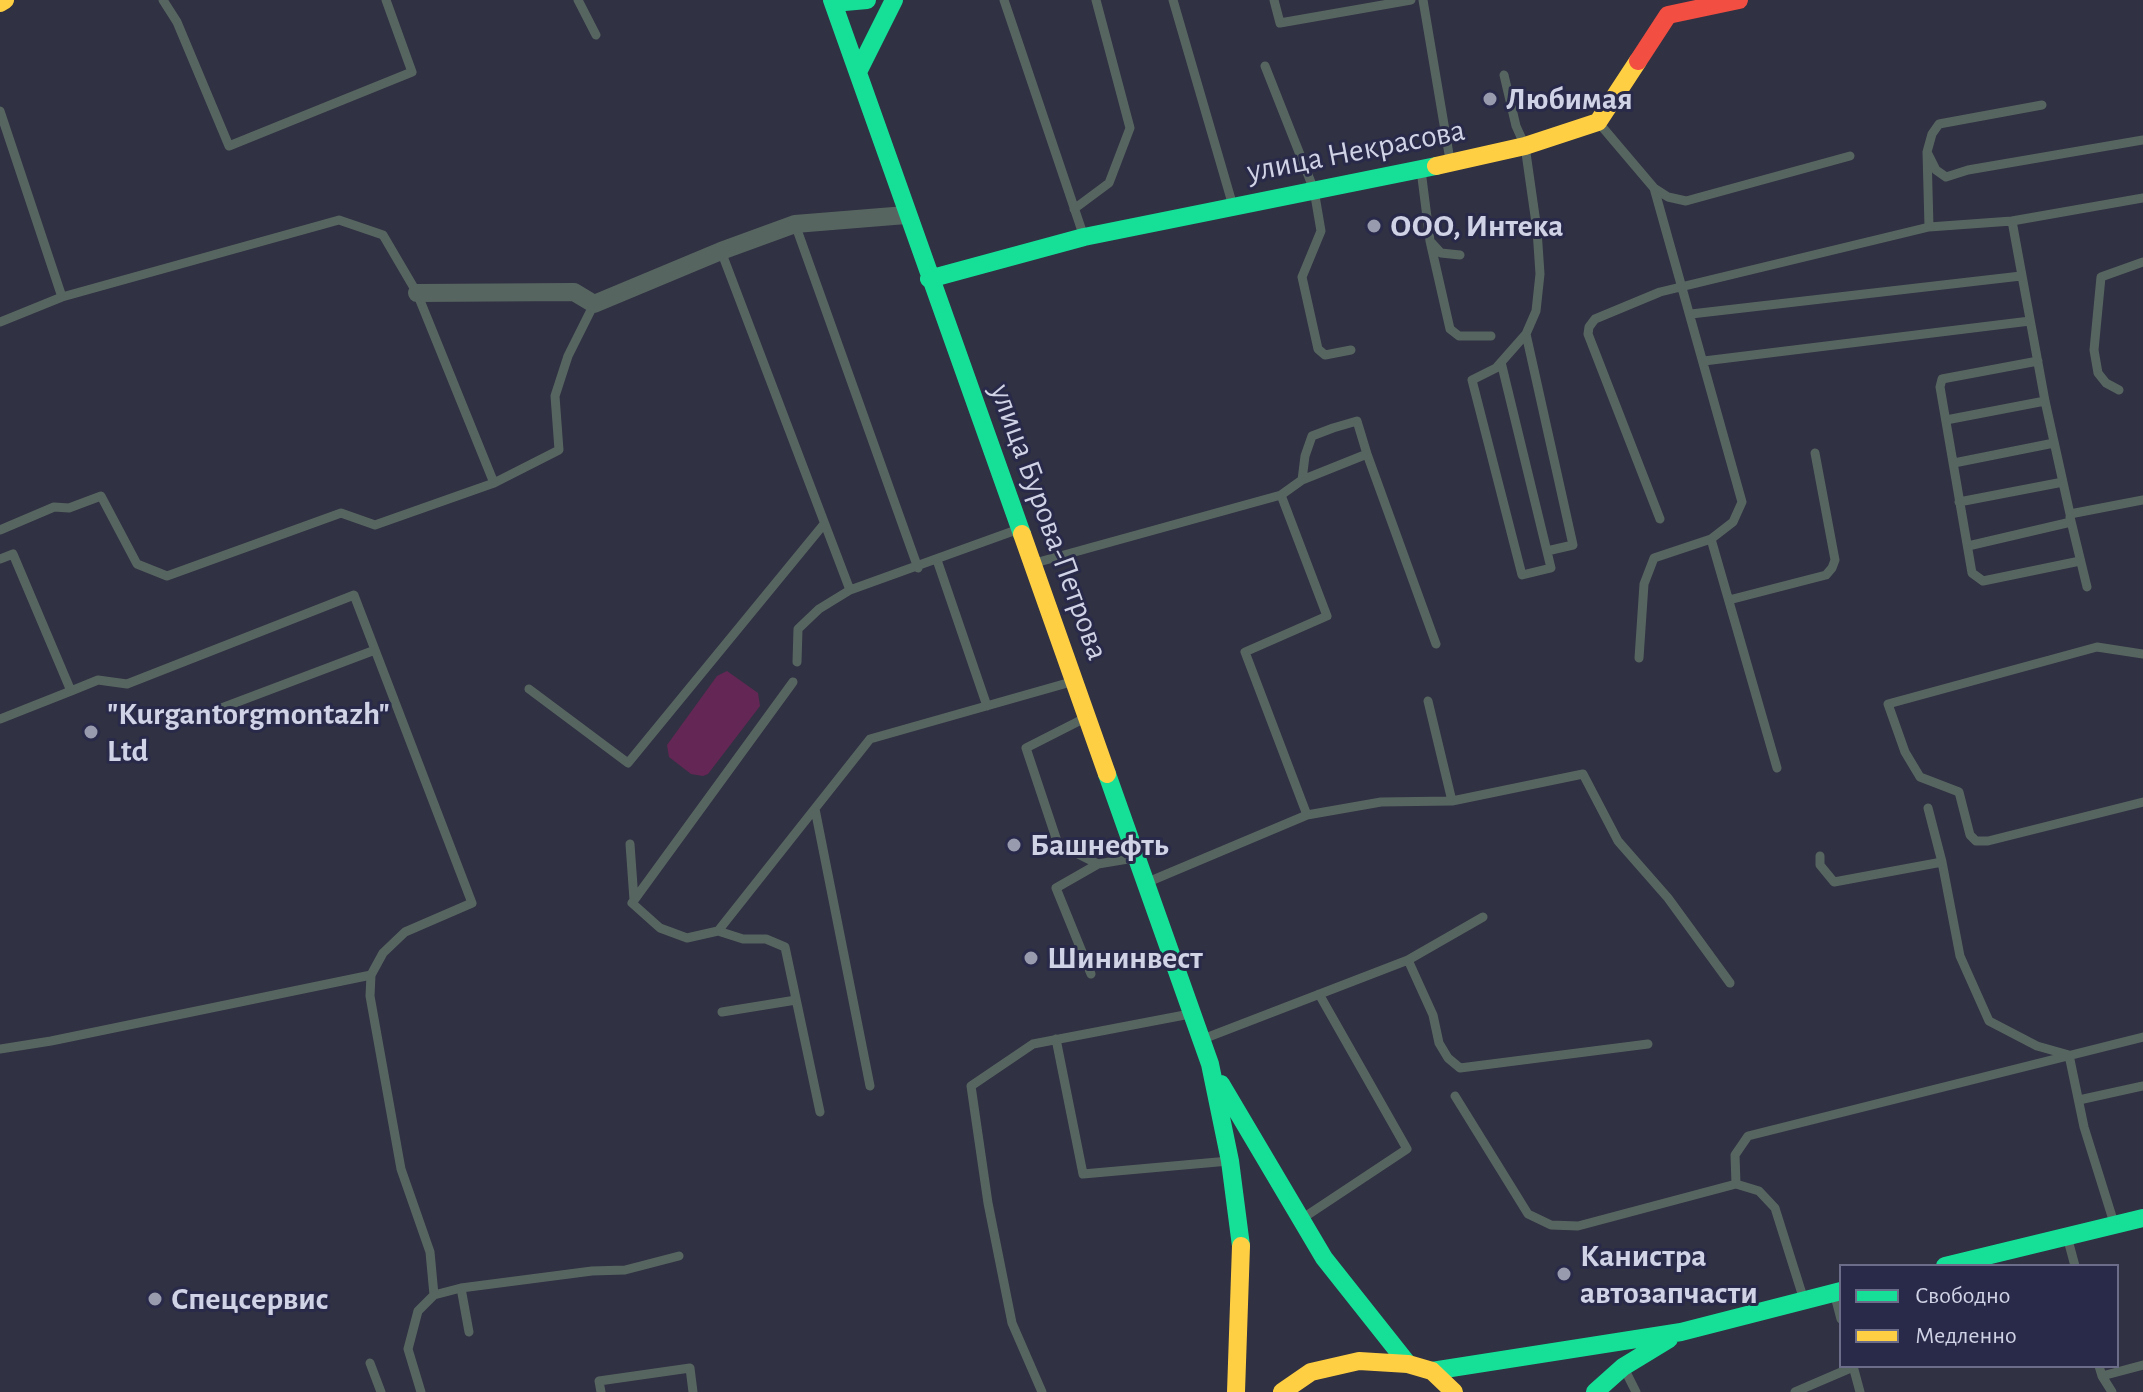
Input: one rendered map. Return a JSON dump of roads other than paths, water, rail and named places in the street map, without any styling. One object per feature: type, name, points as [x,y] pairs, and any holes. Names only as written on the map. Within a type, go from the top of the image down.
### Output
[{"type":"main road","points":[[832,1],[867,0]]},
{"type":"main road","points":[[858,72],[894,0]]},
{"type":"main road","name":"улица Бурова-Петрова","points":[[832,1],[1203,1039],[1230,1161],[1242,1257],[1236,1392]]},
{"type":"main road","points":[[1598,122],[1668,15],[1730,1]]},
{"type":"main road","name":"улица Некрасова","points":[[929,279],[1084,237],[1421,170],[1525,146],[1598,122]]},
{"type":"main road","name":"улица Бурова-Петрова","points":[[1210,1064],[1324,1258],[1408,1364]]},
{"type":"main road","points":[[1953,1264],[2143,1218]]},
{"type":"main road","points":[[1282,1392],[1311,1372],[1359,1361],[1408,1364],[1432,1371],[1681,1332],[1838,1292]]},
{"type":"main road","points":[[1595,1392],[1623,1367],[1681,1332]]},
{"type":"main road","points":[[1432,1371],[1454,1392]]},
{"type":"street","points":[[417,293],[574,292],[594,304],[795,224],[906,215]]},
{"type":"lane","points":[[163,0],[177,22],[229,146],[412,72],[386,0]]},
{"type":"lane","points":[[578,0],[596,35]]},
{"type":"lane","points":[[1004,0],[1084,237]]},
{"type":"lane","points":[[1074,209],[1109,183],[1130,128],[1096,0]]},
{"type":"lane","points":[[1173,0],[1233,206]]},
{"type":"lane","points":[[1274,0],[1280,23],[1411,0]]},
{"type":"lane","points":[[1423,0],[1451,163]]},
{"type":"lane","points":[[1265,66],[1314,190],[1321,231],[1302,277],[1319,352],[1325,355],[1351,350]]},
{"type":"lane","points":[[1501,362],[1551,568],[1522,575],[1472,380],[1496,368],[1501,362],[1526,334],[1536,311],[1540,274],[1525,146],[1516,126],[1504,75]]},
{"type":"lane","points":[[1929,227],[1927,152],[1932,134],[1939,124],[2042,105]]},
{"type":"lane","points":[[0,111],[62,297]]},
{"type":"lane","points":[[1598,122],[1654,188],[1668,197],[1686,201],[1850,156]]},
{"type":"lane","points":[[1927,152],[1936,170],[1946,177],[1968,170],[2143,140]]},
{"type":"lane","points":[[1421,170],[1430,241],[1450,329],[1459,336],[1491,336]]},
{"type":"lane","points":[[1639,658],[1644,584],[1654,558],[1711,539],[1733,522],[1742,502],[1654,188]]},
{"type":"lane","points":[[1660,519],[1588,334],[1595,319],[1660,292],[1929,227],[2012,221],[2143,198]]},
{"type":"lane","points":[[0,322],[62,297],[339,220],[383,235],[417,293],[494,483]]},
{"type":"lane","points":[[2012,221],[2045,401],[2087,587]]},
{"type":"lane","points":[[795,224],[918,568]]},
{"type":"lane","points":[[1430,241],[1441,253],[1460,255]]},
{"type":"lane","points":[[721,251],[850,590]]},
{"type":"lane","points":[[2119,390],[2106,383],[2098,373],[2094,350],[2101,277],[2143,262]]},
{"type":"lane","points":[[1691,314],[2021,276]]},
{"type":"lane","points":[[0,530],[54,507],[69,508],[101,496],[137,564],[167,576],[341,513],[375,525],[494,483],[559,450],[555,396],[568,356],[594,304]]},
{"type":"lane","points":[[1704,361],[2030,321]]},
{"type":"lane","points":[[1526,334],[1573,545],[1547,551]]},
{"type":"lane","points":[[2038,361],[1942,379],[1940,387],[1972,573],[1983,581],[2080,561]]},
{"type":"lane","points":[[1946,420],[2045,401]]},
{"type":"lane","points":[[1302,480],[1312,436],[1357,421],[1436,644]]},
{"type":"lane","points":[[1954,463],[2054,443]]},
{"type":"lane","points":[[1729,600],[1826,575],[1832,568],[1835,560],[1815,453]]},
{"type":"lane","points":[[1032,564],[1281,495],[1302,480],[1367,454]]},
{"type":"lane","points":[[1959,502],[2063,482]]},
{"type":"lane","points":[[1281,495],[1327,616],[1245,652],[1307,815]]},
{"type":"lane","points":[[1968,546],[2143,500]]},
{"type":"lane","points":[[529,689],[628,763],[824,524]]},
{"type":"lane","points":[[797,662],[798,629],[819,609],[850,590],[1019,529]]},
{"type":"lane","points":[[1711,539],[1777,768]]},
{"type":"lane","points":[[0,559],[13,554],[71,691]]},
{"type":"lane","points":[[937,560],[987,706]]},
{"type":"lane","points":[[0,719],[98,680],[127,684],[354,595],[472,903],[405,932],[383,953],[371,975],[370,996],[401,1169],[430,1252],[434,1295]]},
{"type":"lane","points":[[2143,654],[2097,647],[1888,704],[1905,752],[1920,777],[1959,792],[1970,835],[1976,841],[1988,841],[2143,802]]},
{"type":"lane","points":[[195,718],[375,650]]},
{"type":"lane","points":[[718,931],[870,739],[1074,681]]},
{"type":"lane","points":[[634,900],[793,682]]},
{"type":"lane","points":[[1428,701],[1452,801]]},
{"type":"lane","points":[[1087,717],[1026,748],[1058,844],[1098,864]]},
{"type":"lane","points":[[1146,882],[1307,815],[1381,802],[1452,801],[1583,774],[1618,841],[1668,898],[1730,983]]},
{"type":"lane","points":[[1928,808],[1960,956],[1989,1021],[2037,1046],[2069,1055]]},
{"type":"lane","points":[[815,809],[870,1086]]},
{"type":"lane","points":[[630,844],[632,903],[660,928],[687,938],[718,931],[743,939],[766,939],[785,947],[820,1112]]},
{"type":"lane","points":[[1820,856],[1820,865],[1834,882],[1942,862]]},
{"type":"lane","points":[[1091,974],[1056,888],[1098,864],[1137,857]]},
{"type":"lane","points":[[1203,1039],[1408,960],[1483,917]]},
{"type":"lane","points":[[1408,960],[1433,1015],[1439,1043],[1448,1058],[1460,1068],[1648,1044]]},
{"type":"lane","points":[[0,1049],[371,975]]},
{"type":"lane","points":[[1300,1220],[1407,1149],[1319,994]]},
{"type":"lane","points":[[722,1012],[796,1000]]},
{"type":"lane","points":[[1042,1392],[1012,1323],[988,1203],[971,1086],[1033,1044],[1194,1014]]},
{"type":"lane","points":[[1736,1184],[1735,1155],[1748,1136],[2143,1037]]},
{"type":"lane","points":[[1056,1039],[1083,1174],[1230,1161]]},
{"type":"lane","points":[[2069,1055],[2084,1127],[2114,1225]]},
{"type":"lane","points":[[2079,1100],[2143,1086]]},
{"type":"lane","points":[[1455,1096],[1528,1214],[1551,1225],[1578,1226],[1736,1184],[1759,1191],[1775,1208],[1803,1300]]},
{"type":"lane","points":[[2067,1237],[2074,1264]]},
{"type":"lane","points":[[421,1392],[408,1349],[418,1311],[434,1295],[461,1288],[592,1271],[625,1270],[679,1256]]},
{"type":"lane","points":[[461,1288],[469,1332]]},
{"type":"lane","points":[[370,1363],[381,1392]]},
{"type":"lane","points":[[2112,1392],[2101,1371],[2143,1365]]},
{"type":"lane","points":[[1623,1367],[1636,1392]]},
{"type":"lane","points":[[601,1392],[599,1381],[690,1368],[693,1392]]},
{"type":"lane","points":[[1795,1392],[1849,1368]]},
{"type":"lane","points":[[1854,1368],[1860,1392]]},
{"type":"place","name":"Любимая","points":[[1490,99]]},
{"type":"place","name":"ООО, Интека","points":[[1374,226]]},
{"type":"place","name":"\"Kurgantorgmontazh\" Ltd","points":[[91,732]]},
{"type":"place","name":"Башнефть","points":[[1014,845]]},
{"type":"place","name":"Шининвест","points":[[1031,958]]},
{"type":"place","name":"Канистра автозапчасти","points":[[1564,1274]]},
{"type":"place","name":"Спецсервис","points":[[155,1299]]}]
